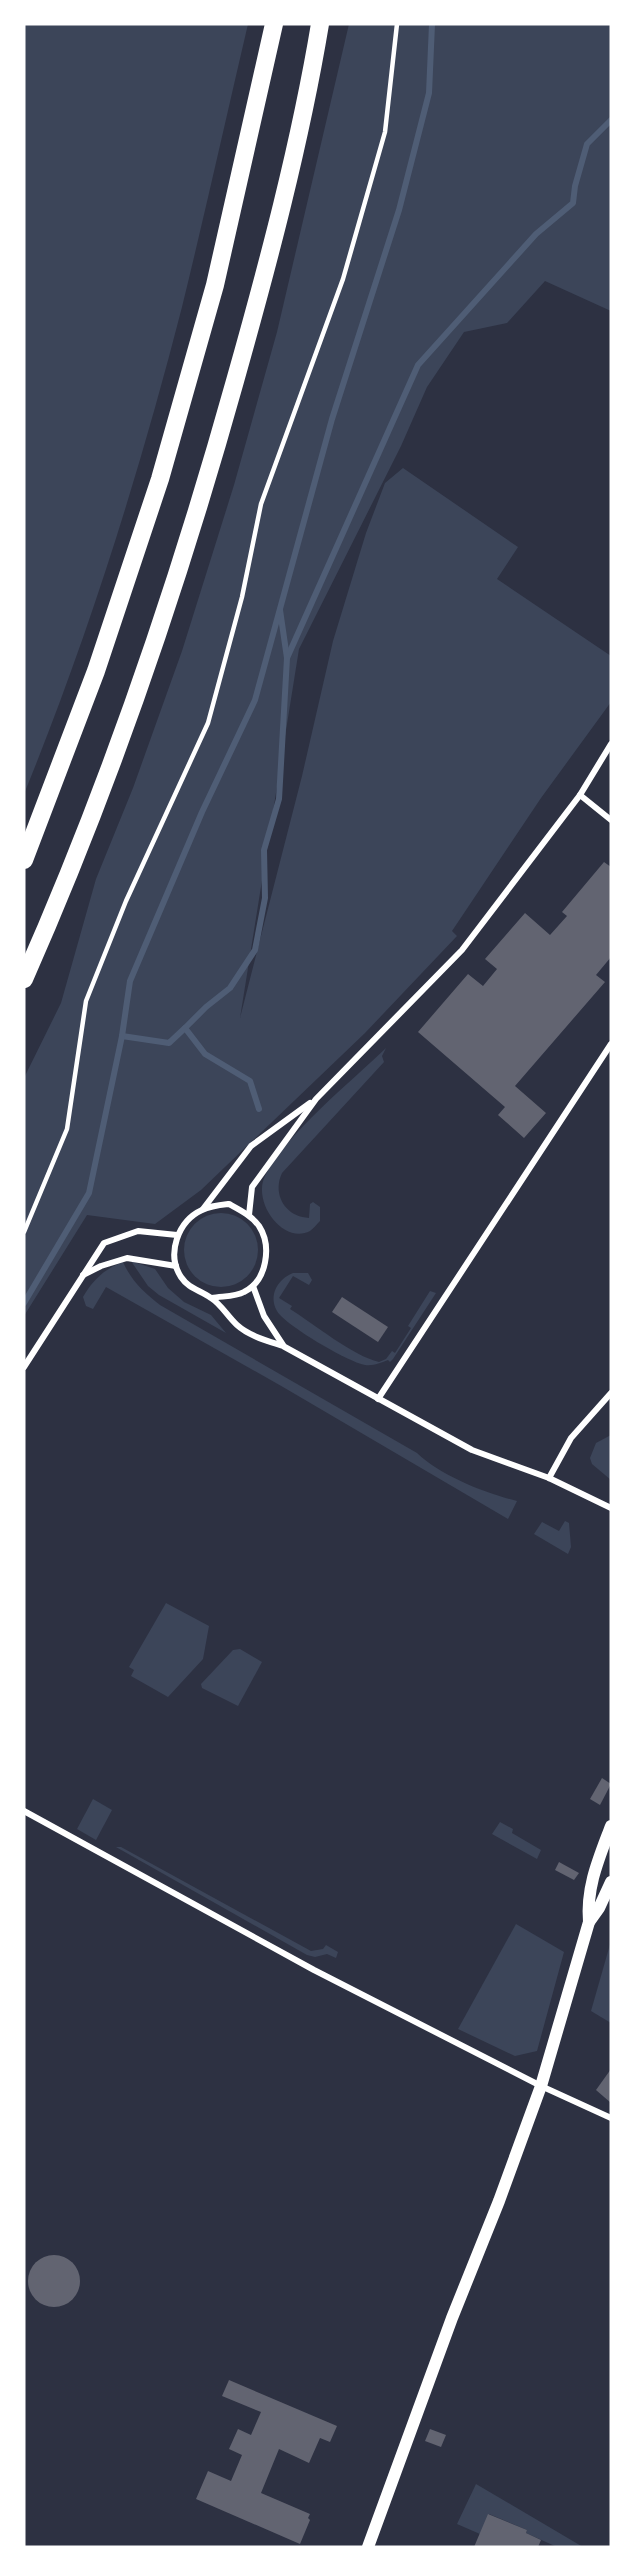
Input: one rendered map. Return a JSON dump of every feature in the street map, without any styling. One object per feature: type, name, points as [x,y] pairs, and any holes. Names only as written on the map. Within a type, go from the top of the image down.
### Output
[{"type":"highway","points":[[24,860],[96,671],[160,479],[215,285],[274,24]]},
{"type":"highway","points":[[24,979],[57,905],[140,690],[204,495],[259,299],[313,68],[320,24]]},
{"type":"main road","points":[[589,1922],[587,1901],[591,1879],[611,1826]]},
{"type":"main road","points":[[368,2547],[452,2318],[500,2201],[541,2086],[589,1922],[599,1908],[611,1882]]},
{"type":"street","points":[[611,744],[580,795],[462,950],[408,1002],[388,1028],[316,1099],[251,1146],[203,1209],[188,1219],[177,1235],[174,1249],[176,1266],[182,1278],[196,1292],[212,1298],[238,1327],[259,1338],[283,1346],[472,1450],[549,1478],[611,1508]]},
{"type":"street","points":[[580,795],[611,820]]},
{"type":"street","points":[[378,1399],[611,1044]]},
{"type":"street","points":[[249,1215],[252,1187],[316,1099]]},
{"type":"street","points":[[203,1209],[229,1204],[249,1215],[259,1227],[267,1255],[263,1270],[253,1286],[243,1293],[212,1298]]},
{"type":"street","points":[[24,1367],[104,1243],[138,1231],[177,1235]]},
{"type":"street","points":[[80,1277],[101,1266],[127,1258],[176,1266]]},
{"type":"street","points":[[253,1286],[264,1316],[283,1346]]},
{"type":"street","points":[[549,1478],[571,1438],[611,1393]]},
{"type":"street","points":[[24,1811],[314,1970],[541,2086],[611,2118]]},
{"type":"lane","points":[[24,1232],[68,1129],[86,1001],[126,901],[208,723],[242,597],[261,504],[343,279],[386,132],[397,24]]},
{"type":"shaded area","points":[[24,24],[248,24],[182,307],[149,430],[91,614],[24,794]]},
{"type":"shaded area","points":[[349,24],[611,24],[611,311],[545,281],[507,323],[464,332],[427,387],[401,446],[299,649],[240,1018],[302,776],[333,641],[366,533],[385,483],[403,468],[518,547],[497,579],[611,656],[611,702],[541,798],[452,931],[457,936],[365,1033],[201,1190],[155,1224],[87,1215],[24,1316],[24,1078],[61,1003],[96,879],[133,788],[182,651],[234,485],[277,332]]},
{"type":"shaded area","points":[[386,1048],[382,1056],[384,1062],[282,1173],[279,1189],[287,1209],[293,1214],[309,1218],[310,1204],[313,1202],[320,1207],[320,1221],[310,1231],[300,1234],[280,1227],[266,1209],[262,1186],[265,1176],[303,1126]]},
{"type":"shaded area","points":[[214,1213],[228,1213],[242,1219],[252,1229],[258,1243],[258,1257],[252,1271],[242,1281],[228,1287],[214,1287],[200,1281],[190,1271],[184,1257],[184,1243],[190,1229],[200,1219]]},
{"type":"shaded area","points":[[131,1261],[155,1269],[168,1288],[184,1302],[211,1315],[226,1333],[159,1295],[148,1286]]},
{"type":"shaded area","points":[[123,1262],[139,1286],[160,1305],[417,1453],[438,1469],[478,1488],[517,1501],[508,1519],[283,1387],[106,1287],[93,1309],[86,1306],[83,1297],[91,1285],[105,1272]]},
{"type":"shaded area","points":[[293,1273],[308,1273],[312,1280],[309,1285],[293,1276],[279,1298],[292,1306],[290,1309],[334,1339],[369,1359],[379,1362],[386,1359],[392,1351],[395,1353],[411,1328],[408,1326],[430,1291],[436,1293],[393,1359],[390,1362],[388,1360],[374,1365],[365,1365],[318,1342],[292,1325],[277,1311],[274,1305],[276,1288],[283,1279]]},
{"type":"shaded area","points":[[611,1435],[611,1480],[592,1464],[590,1458],[596,1443]]},
{"type":"shaded area","points":[[565,1521],[569,1523],[571,1547],[568,1554],[534,1534],[542,1522],[559,1531]]},
{"type":"shaded area","points":[[166,1603],[209,1626],[203,1659],[168,1697],[131,1676],[134,1670],[129,1667]]},
{"type":"shaded area","points":[[240,1649],[262,1662],[238,1706],[202,1688],[201,1684],[233,1650]]},
{"type":"shaded area","points":[[93,1799],[112,1810],[96,1840],[77,1829]]},
{"type":"shaded area","points":[[500,1822],[513,1829],[512,1833],[541,1850],[537,1859],[492,1834]]},
{"type":"shaded area","points":[[116,1847],[121,1847],[311,1951],[323,1949],[326,1945],[338,1952],[336,1958],[327,1954],[315,1957],[307,1955]]},
{"type":"shaded area","points":[[516,1924],[564,1952],[537,2051],[515,2056],[458,2029]]},
{"type":"shaded area","points":[[611,1941],[611,2023],[591,2011]]},
{"type":"shaded area","points":[[476,2484],[583,2547],[557,2547],[526,2533],[527,2530],[489,2514],[480,2534],[457,2524]]},
{"type":"building","points":[[604,862],[611,867],[611,957],[596,975],[605,982],[515,1086],[546,1113],[524,1138],[498,1115],[505,1107],[418,1032],[468,974],[483,986],[497,969],[485,959],[525,913],[550,935],[567,916],[562,912]]},
{"type":"building","points":[[342,1297],[388,1327],[378,1342],[332,1312]]},
{"type":"building","points":[[602,1778],[611,1784],[600,1805],[590,1799]]},
{"type":"building","points":[[559,1862],[579,1873],[574,1880],[555,1870]]},
{"type":"building","points":[[611,2069],[611,2103],[596,2090]]},
{"type":"building","points":[[54,2255],[64,2257],[72,2263],[78,2271],[80,2281],[78,2291],[72,2299],[64,2305],[54,2307],[44,2305],[36,2299],[30,2291],[28,2281],[30,2271],[36,2263],[44,2257]]},
{"type":"building","points":[[229,2380],[337,2426],[330,2442],[320,2438],[309,2463],[279,2449],[261,2493],[310,2514],[308,2518],[310,2520],[300,2544],[196,2499],[208,2471],[231,2481],[242,2455],[229,2449],[238,2429],[251,2435],[261,2412],[222,2396]]},
{"type":"building","points":[[430,2429],[446,2435],[441,2447],[425,2441]]},
{"type":"building","points":[[488,2514],[527,2530],[526,2533],[541,2540],[538,2547],[474,2547]]},
{"type":"waterway","points":[[24,1303],[89,1193],[122,1036],[130,981],[202,812],[255,700],[332,419],[399,210],[429,93],[432,24]]},
{"type":"waterway","points":[[287,658],[418,365],[536,234],[573,203],[575,186],[587,144],[611,120]]},
{"type":"waterway","points":[[185,1028],[230,988],[255,950],[265,898],[264,850],[279,799],[287,658],[280,610]]},
{"type":"waterway","points":[[122,1036],[169,1043],[185,1028],[205,1054],[250,1081],[259,1109]]}]
